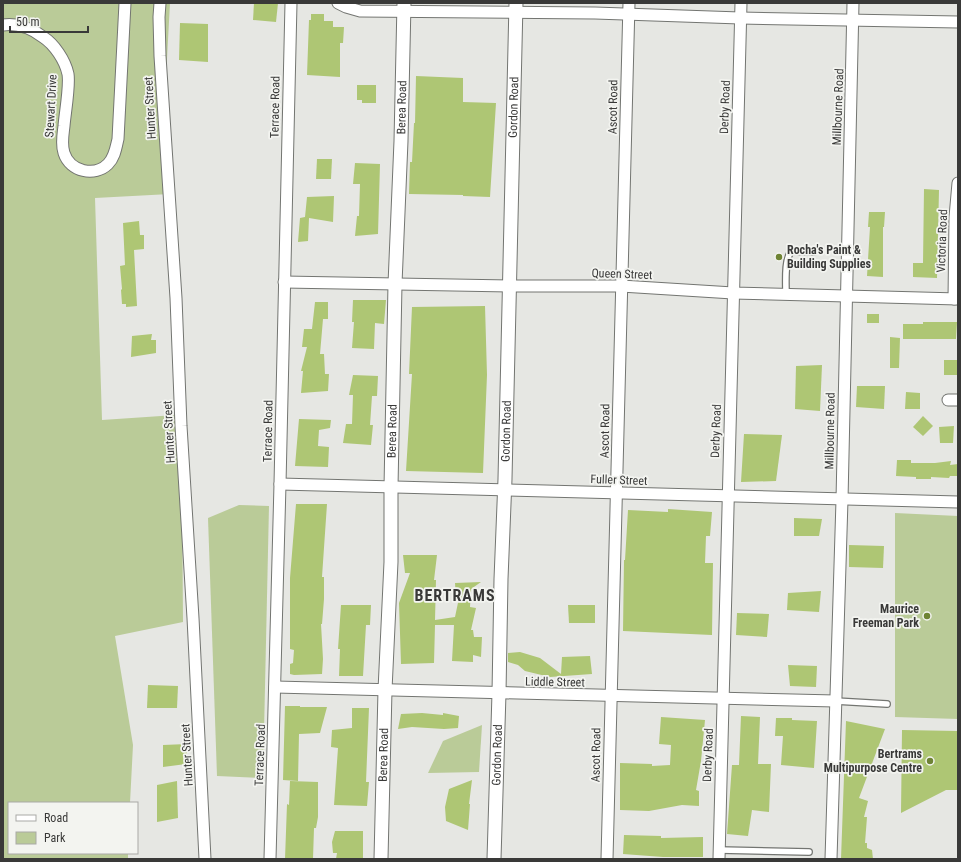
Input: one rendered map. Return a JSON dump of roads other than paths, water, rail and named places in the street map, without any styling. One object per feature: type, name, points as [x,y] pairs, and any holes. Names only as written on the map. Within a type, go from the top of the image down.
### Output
[{"type":"street","name":"Stewart Drive","points":[[3,25],[18,25],[33,30],[46,39],[55,48],[68,74],[62,141],[64,154],[70,163],[79,170],[101,170],[110,163],[115,152],[118,139],[125,3]]},
{"type":"street","name":"Hunter Street","points":[[160,3],[160,56],[176,298],[181,419],[205,859]]},
{"type":"street","name":"Terrace Road","points":[[270,859],[291,3]]},
{"type":"street","points":[[338,3],[360,11],[404,7],[628,9],[740,18],[958,22]]},
{"type":"street","name":"Derby Road","points":[[719,855],[741,3]]},
{"type":"street","name":"Millbourne Road","points":[[831,859],[842,500],[853,3]]},
{"type":"street","name":"Berea Road","points":[[381,859],[385,690],[391,562],[395,284],[401,141],[404,7]]},
{"type":"street","name":"Gordon Road","points":[[494,859],[501,579],[505,490],[516,8]]},
{"type":"street","name":"Ascot Road","points":[[607,859],[628,9]]},
{"type":"street","name":"Victoria Road","points":[[956,299],[955,217],[958,183]]},
{"type":"street","name":"Queen Street","points":[[284,282],[510,286],[621,286],[733,293],[956,299]]},
{"type":"street","name":"Fuller Street","points":[[280,484],[958,502]]},
{"type":"street","name":"Liddle Street","points":[[275,687],[836,701]]},
{"type":"lane","points":[[786,294],[787,259],[790,252],[814,252]]},
{"type":"lane","points":[[836,701],[887,704]]},
{"type":"lane","points":[[719,855],[809,852]]},
{"type":"place","name":"Rocha's Paint & Building Supplies","points":[[779,257]]},
{"type":"place","name":"Maurice Freeman Park","points":[[927,616]]},
{"type":"place","name":"Bertrams Multipurpose Centre","points":[[930,761]]},
{"type":"district","name":"BERTRAMS","points":[[455,595]]}]
